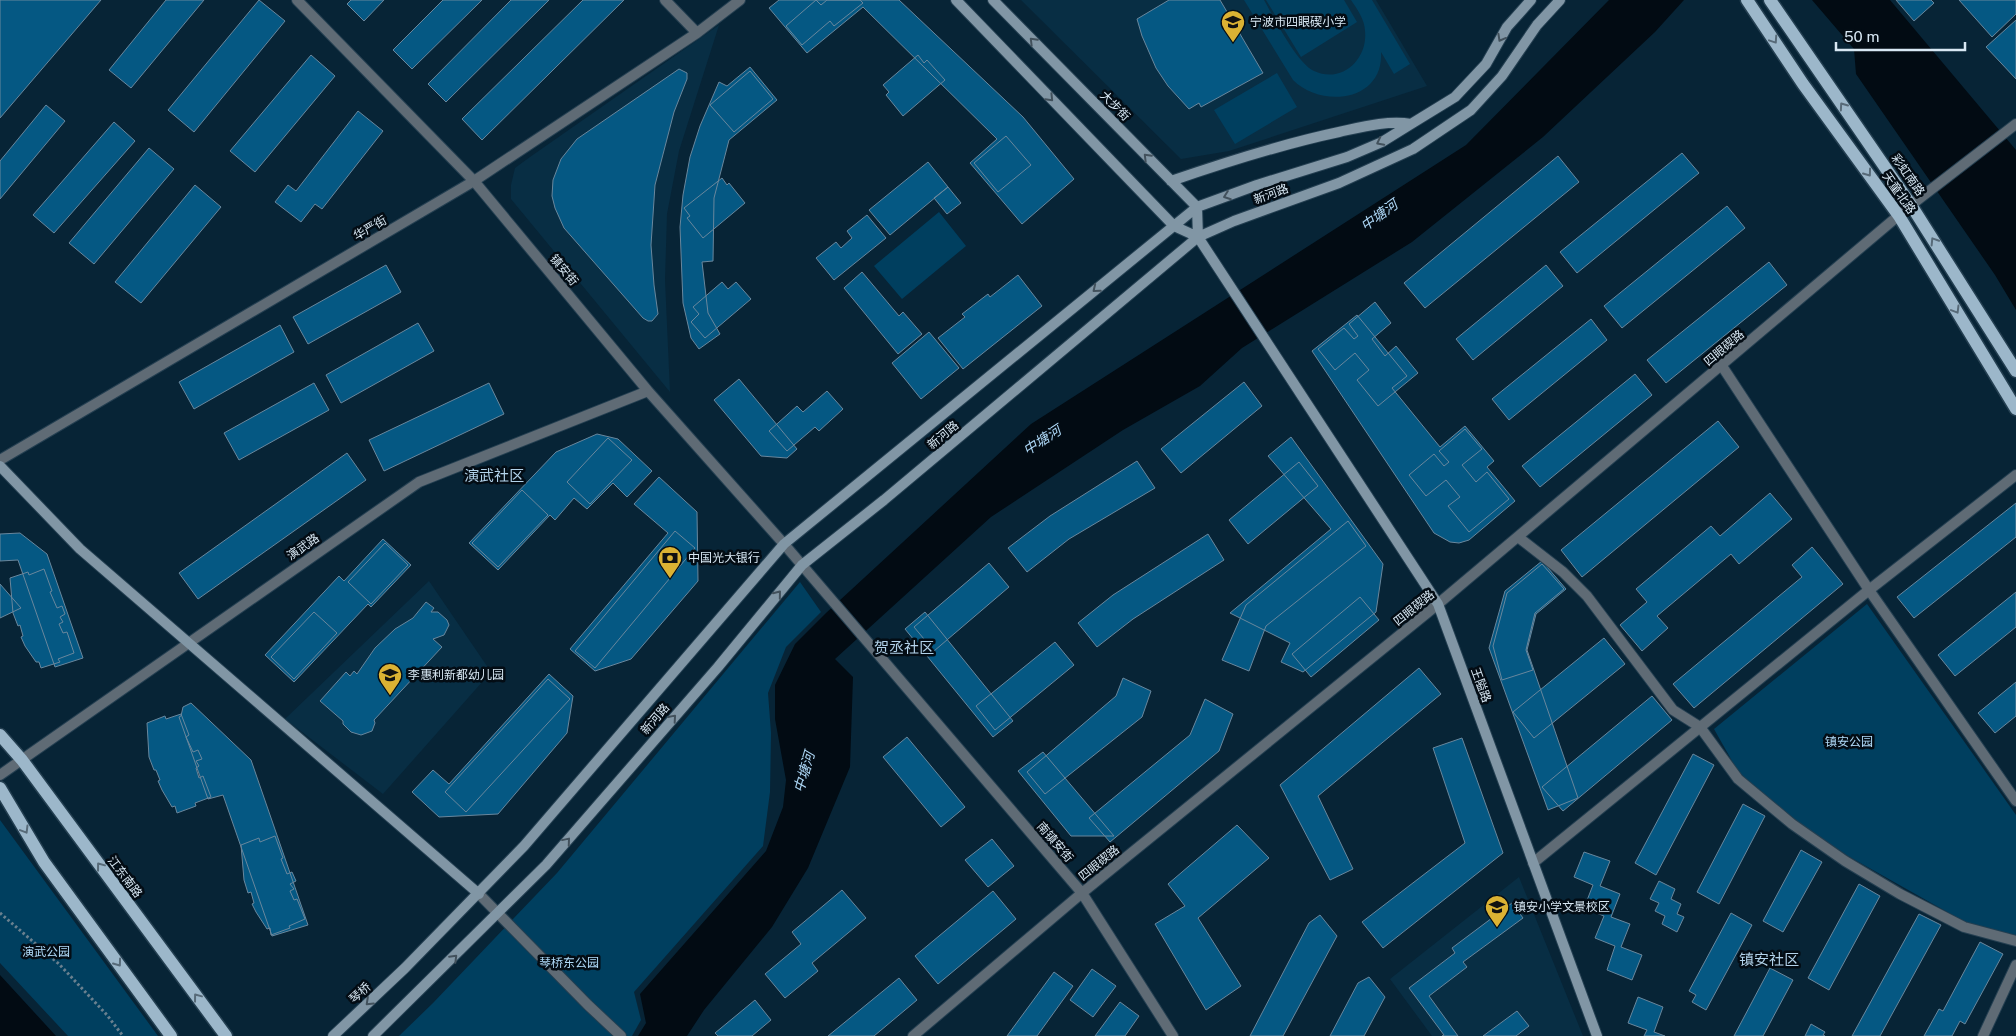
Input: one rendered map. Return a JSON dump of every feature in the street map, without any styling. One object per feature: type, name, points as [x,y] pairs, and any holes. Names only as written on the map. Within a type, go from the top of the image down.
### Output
[{"type":"main road","points":[[956,0],[1174,226],[1198,237],[1197,207]]},
{"type":"main road","name":"大步街","points":[[993,0],[1197,207]]},
{"type":"main road","name":"新河路","points":[[405,968],[524,846],[784,544],[1197,207],[1257,185],[1347,157],[1382,142],[1454,97],[1486,64],[1507,27],[1531,0]]},
{"type":"main road","name":"新河路","points":[[373,1036],[546,865],[718,667],[802,565],[884,500],[1198,237],[1234,221],[1339,183],[1413,149],[1471,110],[1502,76],[1537,25],[1560,0]]},
{"type":"main road","name":"天童北路","points":[[1747,0],[1804,84],[1899,216],[2016,409]]},
{"type":"main road","name":"彩虹南路","points":[[1770,0],[1911,205],[2016,371]]},
{"type":"main road","points":[[1171,181],[1303,139],[1360,127],[1402,123],[1411,124]]},
{"type":"main road","name":"王隘路","points":[[1198,237],[1438,604],[1596,1036]]},
{"type":"main road","points":[[0,466],[80,549],[478,894]]},
{"type":"main road","name":"江东南路","points":[[0,735],[22,760],[226,1036]]},
{"type":"main road","points":[[0,788],[44,862],[171,1036]]},
{"type":"main road","name":"琴桥","points":[[333,1036],[405,968]]},
{"type":"street","name":"镇安街","points":[[297,0],[474,181],[648,391],[802,565]]},
{"type":"street","points":[[665,0],[697,33]]},
{"type":"street","name":"华严街","points":[[0,460],[474,181],[697,33],[740,0]]},
{"type":"street","name":"四眼碶路","points":[[913,1036],[1082,893],[1518,538],[1911,205],[2016,124]]},
{"type":"street","points":[[1722,366],[1869,590],[2016,801]]},
{"type":"street","name":"演武路","points":[[0,775],[418,482],[648,391]]},
{"type":"street","points":[[1533,863],[1869,590],[2016,475]]},
{"type":"street","points":[[1518,538],[1563,572],[1586,596],[1673,710],[1700,727],[1738,779],[1792,824],[1845,861],[1900,894],[1964,927],[2016,941]]},
{"type":"street","name":"南镇安街","points":[[802,565],[1082,893],[1173,1036]]},
{"type":"street","points":[[478,894],[621,1036]]},
{"type":"street","points":[[1983,1036],[2016,965]]},
{"type":"path","points":[[0,913],[59,964],[123,1036]]},
{"type":"shaded area","name":"宁波市四眼碶小学","points":[[1021,0],[1376,0],[1427,86],[1229,151],[1181,159]]},
{"type":"shaded area","points":[[719,25],[679,151],[667,214],[665,280],[670,392],[511,199],[511,185],[515,168]]},
{"type":"shaded area","name":"李惠利新都幼儿园","points":[[429,581],[491,672],[383,794],[285,719]]},
{"type":"shaded area","name":"镇安小学文景校区","points":[[1519,877],[1583,1036],[1432,1036],[1390,979]]},
{"type":"green space","points":[[1244,0],[1264,0],[1286,39],[1300,59],[1314,71],[1334,74],[1351,66],[1358,59],[1365,41],[1364,23],[1351,0],[1372,0],[1410,64],[1394,74],[1381,52],[1379,68],[1373,81],[1362,90],[1349,95],[1334,97],[1319,95],[1305,89],[1293,80]]},
{"type":"green space","points":[[1266,0],[1344,0],[1357,22],[1301,57]]},
{"type":"green space","points":[[1277,73],[1297,107],[1235,144],[1214,110]]},
{"type":"green space","points":[[939,212],[966,246],[902,299],[874,266]]},
{"type":"green space","name":"琴桥东公园","points":[[800,582],[821,612],[786,647],[768,693],[771,733],[770,792],[763,846],[634,992],[641,1020],[632,1036],[399,1036],[557,873]]},
{"type":"green space","name":"镇安公园","points":[[1867,604],[2016,815],[2016,936],[1965,922],[1848,856],[1794,819],[1740,775],[1714,729]]},
{"type":"green space","name":"演武公园","points":[[0,820],[158,1036],[68,1036],[0,963]]},
{"type":"water","name":"中塘河","points":[[1609,0],[1684,0],[1655,32],[1543,137],[1412,242],[1242,348],[1200,386],[1123,430],[991,517],[835,659],[853,677],[850,767],[808,868],[772,927],[704,1010],[687,1036],[638,1036],[646,1023],[640,994],[766,851],[783,807],[786,780],[775,719],[775,685],[795,644],[826,613],[1031,424],[1466,145]]},
{"type":"water","points":[[1812,0],[1890,0],[2016,150],[2016,310],[1995,275],[1856,74],[1854,49]]},
{"type":"water","points":[[0,975],[56,1036],[0,1036]]},
{"type":"building","points":[[0,0],[101,0],[0,118]]},
{"type":"building","points":[[166,0],[204,0],[131,88],[109,70]]},
{"type":"building","points":[[259,0],[285,21],[194,132],[168,110]]},
{"type":"building","points":[[351,0],[384,0],[364,21],[347,4]]},
{"type":"building","points":[[443,0],[482,0],[412,69],[393,50]]},
{"type":"building","points":[[511,0],[549,0],[446,102],[428,84]]},
{"type":"building","points":[[583,0],[624,0],[482,140],[462,119]]},
{"type":"building","points":[[779,0],[899,0],[1023,117],[1074,179],[1022,224],[970,163],[997,139],[863,7],[807,53],[769,8]]},
{"type":"building","points":[[816,0],[821,5],[827,0],[860,0],[863,3],[834,26],[830,21],[802,45],[786,26]]},
{"type":"building","points":[[1169,0],[1220,0],[1263,73],[1201,107],[1199,103],[1189,109],[1168,86],[1156,68],[1137,19]]},
{"type":"building","points":[[1896,0],[1931,0],[1934,3],[1914,21]]},
{"type":"building","points":[[1959,0],[2016,0],[2016,14],[1992,37]]},
{"type":"building","points":[[2016,20],[2016,79],[1986,47]]},
{"type":"building","points":[[311,55],[335,76],[255,172],[230,151]]},
{"type":"building","points":[[918,55],[924,63],[927,60],[945,80],[903,116],[886,95],[889,92],[883,85]]},
{"type":"building","points":[[750,67],[777,100],[729,140],[714,198],[713,261],[702,262],[708,313],[720,334],[699,349],[691,338],[683,303],[680,227],[683,195],[690,157],[700,126],[719,82],[727,86]]},
{"type":"building","points":[[679,69],[687,73],[687,79],[674,112],[655,185],[651,245],[658,314],[652,321],[648,321],[643,318],[564,228],[552,196],[553,180],[561,159],[577,139]]},
{"type":"building","points":[[750,71],[773,99],[734,132],[710,105]]},
{"type":"building","points":[[46,105],[65,121],[0,199],[0,161]]},
{"type":"building","points":[[358,111],[383,131],[322,209],[315,204],[301,222],[275,202],[288,185],[296,191]]},
{"type":"building","points":[[114,122],[135,141],[54,233],[33,215]]},
{"type":"building","points":[[1006,136],[1031,165],[998,192],[974,163]]},
{"type":"building","points":[[149,148],[174,169],[94,264],[69,243]]},
{"type":"building","points":[[1682,153],[1699,173],[1577,273],[1560,252]]},
{"type":"building","points":[[1558,156],[1579,182],[1425,308],[1404,283]]},
{"type":"building","points":[[928,162],[948,187],[890,235],[869,210]]},
{"type":"building","points":[[722,178],[727,185],[729,183],[745,203],[703,238],[687,218],[690,216],[684,208]]},
{"type":"building","points":[[195,185],[221,207],[141,303],[115,282]]},
{"type":"building","points":[[948,187],[961,203],[947,214],[934,198]]},
{"type":"building","points":[[1727,206],[1745,228],[1622,328],[1604,306]]},
{"type":"building","points":[[867,215],[886,238],[834,280],[816,258],[836,242],[841,248],[852,238],[847,231]]},
{"type":"building","points":[[1769,262],[1787,285],[1666,383],[1647,360]]},
{"type":"building","points":[[386,265],[401,292],[308,344],[293,317]]},
{"type":"building","points":[[1546,265],[1563,286],[1473,360],[1456,339]]},
{"type":"building","points":[[862,272],[899,316],[903,312],[922,334],[898,354],[844,288]]},
{"type":"building","points":[[1018,275],[1042,306],[963,369],[938,338],[965,317],[962,314],[988,294],[990,297]]},
{"type":"building","points":[[722,282],[728,289],[736,282],[751,299],[705,338],[691,322],[699,314],[693,307]]},
{"type":"building","points":[[1375,302],[1391,323],[1372,339],[1385,356],[1396,346],[1418,373],[1378,406],[1357,380],[1369,370],[1355,353],[1335,370],[1318,349],[1344,328],[1354,339],[1358,336],[1349,324]]},
{"type":"building","points":[[1357,315],[1407,376],[1392,388],[1440,447],[1465,426],[1494,461],[1487,467],[1515,501],[1469,540],[1459,543],[1450,542],[1434,533],[1312,351]]},
{"type":"building","points":[[1591,319],[1607,340],[1509,420],[1492,399]]},
{"type":"building","points":[[418,323],[434,351],[341,403],[326,375]]},
{"type":"building","points":[[280,325],[294,352],[194,409],[179,382]]},
{"type":"building","points":[[929,332],[959,368],[921,399],[892,363]]},
{"type":"building","points":[[1635,374],[1652,395],[1540,487],[1522,466]]},
{"type":"building","points":[[739,379],[797,449],[787,458],[761,456],[714,400]]},
{"type":"building","points":[[1244,382],[1262,406],[1181,473],[1161,449]]},
{"type":"building","points":[[314,383],[329,410],[239,460],[224,433]]},
{"type":"building","points":[[489,383],[504,414],[384,471],[369,440]]},
{"type":"building","points":[[827,391],[843,409],[819,431],[815,427],[787,451],[769,431],[797,406],[803,412]]},
{"type":"building","points":[[1718,421],[1739,447],[1582,577],[1561,550]]},
{"type":"building","points":[[1465,429],[1482,449],[1462,465],[1476,482],[1487,472],[1509,499],[1469,532],[1448,506],[1460,497],[1446,480],[1426,496],[1409,475],[1434,454],[1444,466],[1449,462],[1439,451]]},
{"type":"building","points":[[597,434],[618,439],[652,471],[627,497],[613,483],[587,509],[574,498],[555,520],[550,515],[498,570],[469,543],[556,452]]},
{"type":"building","points":[[1291,437],[1383,564],[1376,612],[1303,672],[1281,662],[1290,643],[1230,613],[1331,529],[1268,456]]},
{"type":"building","points":[[608,438],[632,460],[590,504],[567,482]]},
{"type":"building","points":[[347,453],[366,480],[198,599],[179,573]]},
{"type":"building","points":[[1137,461],[1155,488],[1069,539],[1027,572],[1008,548],[1050,516]]},
{"type":"building","points":[[1299,462],[1318,486],[1248,544],[1229,520]]},
{"type":"building","points":[[659,477],[697,512],[698,581],[631,659],[595,671],[570,649],[668,533],[634,504]]},
{"type":"building","points":[[522,490],[548,515],[498,567],[472,543]]},
{"type":"building","points":[[1770,493],[1792,519],[1739,564],[1731,554],[1657,616],[1668,628],[1642,651],[1620,625],[1647,602],[1636,589],[1711,526],[1720,536]]},
{"type":"building","points":[[2016,503],[2016,537],[1914,618],[1897,597]]},
{"type":"building","points":[[1348,521],[1366,546],[1266,626],[1249,671],[1222,660],[1246,605]]},
{"type":"building","points":[[675,531],[695,548],[595,668],[575,651]]},
{"type":"building","points":[[20,533],[47,554],[83,658],[55,667],[18,560],[0,561],[0,534]]},
{"type":"building","points":[[1208,534],[1224,560],[1133,619],[1097,647],[1078,623],[1113,595]]},
{"type":"building","points":[[383,539],[411,565],[371,607],[368,604],[294,682],[265,655],[339,576],[344,581]]},
{"type":"building","points":[[385,543],[408,565],[371,604],[348,582]]},
{"type":"building","points":[[1812,547],[1843,584],[1694,708],[1673,684],[1802,577],[1792,565]]},
{"type":"building","points":[[1542,561],[1566,589],[1536,614],[1527,650],[1578,798],[1548,810],[1489,648],[1505,591]]},
{"type":"building","points":[[989,563],[1009,587],[934,651],[914,627]]},
{"type":"building","points":[[1542,564],[1564,589],[1535,613],[1526,650],[1533,670],[1502,680],[1493,646],[1507,593]]},
{"type":"building","points":[[44,569],[52,591],[50,592],[57,608],[62,606],[65,614],[60,617],[63,622],[59,624],[63,633],[67,632],[74,653],[58,659],[60,662],[41,668],[39,662],[36,662],[21,637],[23,636],[20,625],[18,626],[13,613],[10,578],[28,572],[29,575]]},
{"type":"building","points":[[0,584],[21,608],[0,618]]},
{"type":"building","points":[[2016,592],[2016,627],[1955,676],[1938,655]]},
{"type":"building","points":[[1360,597],[1379,620],[1311,677],[1292,654]]},
{"type":"building","points":[[426,602],[434,608],[431,612],[438,612],[447,620],[449,625],[444,635],[433,639],[442,647],[374,720],[375,723],[372,731],[361,735],[351,732],[343,724],[343,721],[320,701],[346,672],[350,676],[354,671],[357,674],[375,648],[395,629],[413,618]]},
{"type":"building","points":[[314,612],[337,633],[294,679],[271,657]]},
{"type":"building","points":[[925,612],[1013,721],[993,737],[905,629]]},
{"type":"building","points":[[1604,638],[1625,664],[1534,738],[1513,712]]},
{"type":"building","points":[[1055,642],[1074,665],[995,730],[976,706]]},
{"type":"building","points":[[1419,668],[1441,694],[1318,796],[1353,869],[1330,880],[1280,785]]},
{"type":"building","points":[[549,674],[573,696],[567,733],[498,814],[439,817],[412,792],[433,770],[449,784]]},
{"type":"building","points":[[1123,678],[1151,691],[1142,717],[1045,794],[1027,772],[1116,696]]},
{"type":"building","points":[[548,679],[570,699],[466,812],[445,792]]},
{"type":"building","points":[[2016,682],[2016,716],[1995,733],[1978,713]]},
{"type":"building","points":[[1652,696],[1672,720],[1563,811],[1542,787]]},
{"type":"building","points":[[1205,699],[1233,714],[1219,751],[1110,842],[1089,818],[1190,735]]},
{"type":"building","points":[[191,703],[251,760],[308,925],[272,936],[223,795],[208,799],[179,717],[183,707]]},
{"type":"building","points":[[181,714],[189,735],[186,737],[193,752],[198,750],[202,759],[196,761],[199,766],[196,768],[199,778],[203,776],[211,797],[195,803],[196,806],[177,813],[175,806],[172,807],[162,790],[158,781],[160,780],[149,757],[147,723],[165,716],[166,719]]},
{"type":"building","points":[[907,737],[965,807],[941,827],[883,757]]},
{"type":"building","points":[[1462,738],[1503,853],[1383,948],[1362,922],[1465,843],[1433,748]]},
{"type":"building","points":[[1043,752],[1114,836],[1071,836],[1018,771]]},
{"type":"building","points":[[1693,754],[1714,765],[1656,875],[1635,863]]},
{"type":"building","points":[[1743,804],[1765,816],[1719,904],[1697,892]]},
{"type":"building","points":[[1237,825],[1269,858],[1198,918],[1241,986],[1206,1010],[1155,924],[1185,906],[1168,884]]},
{"type":"building","points":[[275,836],[287,874],[292,872],[296,881],[290,884],[294,889],[290,891],[294,900],[297,899],[305,919],[289,926],[290,928],[271,935],[270,928],[267,929],[252,904],[254,903],[251,892],[248,893],[244,880],[241,845],[259,838],[260,842]]},
{"type":"building","points":[[992,839],[1014,866],[988,887],[965,860]]},
{"type":"building","points":[[1801,850],[1822,862],[1783,932],[1763,921]]},
{"type":"building","points":[[1584,852],[1610,861],[1600,886],[1620,894],[1611,917],[1630,924],[1621,947],[1642,955],[1632,980],[1607,970],[1615,946],[1595,938],[1604,916],[1584,908],[1593,885],[1574,877]]},
{"type":"building","points":[[1659,881],[1675,889],[1671,899],[1681,904],[1677,914],[1684,917],[1677,932],[1662,924],[1665,916],[1655,911],[1659,903],[1650,899]]},
{"type":"building","points":[[1859,884],[1880,896],[1829,990],[1808,978]]},
{"type":"building","points":[[842,890],[866,918],[812,963],[818,971],[785,998],[765,974],[801,944],[792,932]]},
{"type":"building","points":[[993,891],[1016,919],[938,984],[915,956]]},
{"type":"building","points":[[1512,903],[1523,918],[1463,962],[1467,967],[1429,996],[1458,1036],[1442,1036],[1444,1035],[1409,988],[1455,953],[1452,948]]},
{"type":"building","points":[[1731,913],[1752,925],[1706,1010],[1692,1002],[1696,995],[1689,991]]},
{"type":"building","points":[[1919,914],[1941,925],[1880,1036],[1852,1036]]},
{"type":"building","points":[[1320,915],[1337,936],[1283,1036],[1250,1036],[1309,923]]},
{"type":"building","points":[[1980,942],[2003,954],[1965,1024],[1960,1021],[1952,1036],[1924,1036],[1939,1009],[1943,1011]]},
{"type":"building","points":[[1770,968],[1793,980],[1763,1036],[1734,1036]]},
{"type":"building","points":[[1092,969],[1116,986],[1093,1017],[1070,1000]]},
{"type":"building","points":[[1054,972],[1073,986],[1037,1036],[1007,1036]]},
{"type":"building","points":[[1369,977],[1385,997],[1364,1036],[1330,1036],[1358,983]]},
{"type":"building","points":[[899,978],[917,1000],[874,1036],[828,1036]]},
{"type":"building","points":[[1638,997],[1663,1007],[1654,1032],[1665,1036],[1644,1036],[1647,1030],[1628,1023]]},
{"type":"building","points":[[755,1000],[771,1020],[752,1036],[718,1036],[715,1033]]},
{"type":"building","points":[[1120,1002],[1139,1016],[1125,1036],[1095,1036]]},
{"type":"building","points":[[1517,1011],[1529,1026],[1516,1036],[1483,1036]]},
{"type":"building","points":[[1811,1024],[1825,1032],[1823,1035],[1825,1036],[1805,1036]]},
{"type":"place","name":"宁波市四眼碶小学","points":[[1233,43]]},
{"type":"place","name":"中国光大银行","points":[[670,579]]},
{"type":"place","name":"李惠利新都幼儿园","points":[[390,696]]},
{"type":"place","name":"镇安小学文景校区","points":[[1497,928]]},
{"type":"district","name":"演武社区","points":[[494,475]]},
{"type":"district","name":"贺丞社区","points":[[904,647]]},
{"type":"district","name":"镇安社区","points":[[1769,959]]}]
